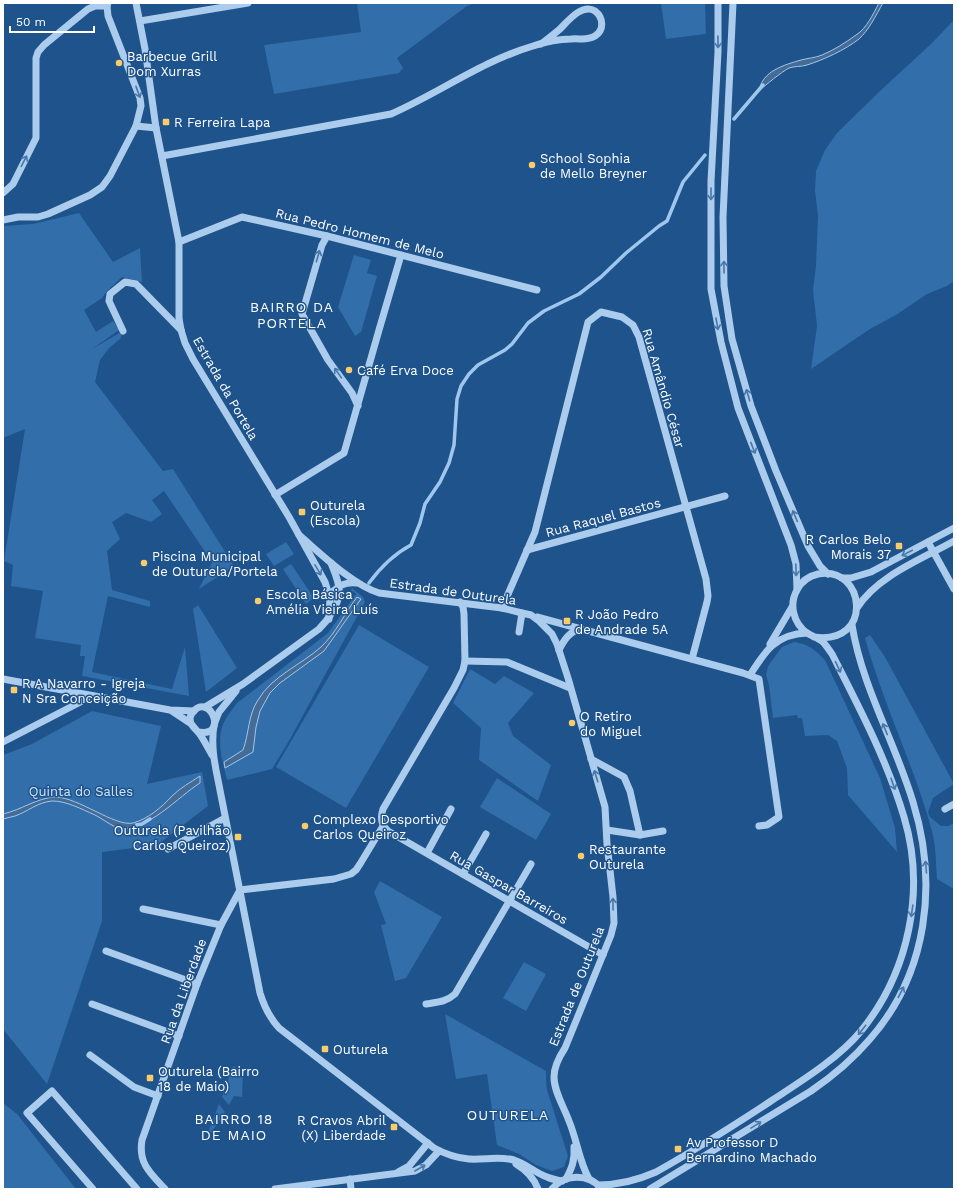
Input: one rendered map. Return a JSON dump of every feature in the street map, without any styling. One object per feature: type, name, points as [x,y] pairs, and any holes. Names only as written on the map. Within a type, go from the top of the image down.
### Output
[{"type":"street","name":"Estrada da Portela","points":[[136,3],[156,128],[179,242],[179,318],[185,343],[193,359],[299,535],[325,582],[329,595]]},
{"type":"street","points":[[140,21],[245,3]]},
{"type":"street","points":[[718,3],[718,52],[711,181],[711,289],[721,342],[738,408],[791,545],[796,564],[797,589]]},
{"type":"street","points":[[733,3],[723,217],[724,286],[732,339],[751,406],[779,478],[808,546],[820,566],[828,574]]},
{"type":"street","points":[[3,193],[12,184],[36,138],[36,58],[38,52],[44,45],[88,9],[95,6],[107,5],[108,16],[140,98],[141,110],[136,126],[110,176],[102,187],[90,195],[48,214],[38,217],[18,217],[3,220]]},
{"type":"street","points":[[162,156],[391,114],[411,106],[486,65],[527,48],[541,44],[572,39],[586,40],[594,37],[600,32],[602,21],[599,15],[593,10],[585,9],[578,13],[541,44]]},
{"type":"street","points":[[136,126],[156,128]]},
{"type":"street","name":"Rua Pedro Homem de Melo","points":[[179,242],[242,216],[327,236],[537,290]]},
{"type":"street","points":[[327,236],[322,245],[302,314],[328,360],[352,393],[358,406]]},
{"type":"street","points":[[275,495],[344,453],[401,255]]},
{"type":"street","points":[[123,331],[109,301],[110,294],[125,282],[136,284],[181,330]]},
{"type":"street","name":"Rua Amândio César","points":[[502,608],[535,532],[588,322],[601,312],[622,316],[634,325],[639,337],[685,508],[706,579],[708,596],[692,659]]},
{"type":"street","name":"Rua Raquel Bastos","points":[[527,550],[725,496]]},
{"type":"street","points":[[205,708],[212,711],[215,718],[212,744],[213,757],[260,993],[264,1006],[278,1028],[439,1151],[469,1159],[501,1158],[526,1164],[546,1177],[564,1180],[581,1177],[589,1179],[600,1187],[626,1182],[645,1177],[656,1172],[748,1116],[806,1078],[838,1053],[861,1032],[882,1000],[900,962],[913,908],[913,862],[904,817],[883,758],[832,654],[823,642],[807,633],[799,626],[794,617],[792,607],[793,598],[797,589],[813,575],[828,574],[842,578],[851,578],[871,572],[954,528]]},
{"type":"street","name":"Estrada de Outurela","points":[[299,535],[357,583],[379,594],[460,602],[502,608],[531,615],[546,626],[552,634],[568,678],[605,806],[607,844],[613,897],[614,923],[611,935],[558,1059],[554,1072],[556,1087],[570,1122],[580,1159],[589,1179]]},
{"type":"street","points":[[857,608],[862,601],[882,582],[954,541]]},
{"type":"street","points":[[928,542],[954,589]]},
{"type":"street","points":[[3,679],[170,710],[194,711],[205,708],[243,684],[319,629],[329,619],[340,591],[337,578],[330,561]]},
{"type":"street","points":[[650,1189],[811,1091],[834,1074],[859,1051],[882,1025],[900,994],[914,961],[926,907],[926,870],[920,829],[913,801],[867,683],[856,645],[852,625],[857,608],[857,600],[854,591],[842,578]]},
{"type":"street","points":[[329,619],[329,595],[339,586],[346,583],[357,583]]},
{"type":"street","points":[[240,890],[334,879],[351,874],[356,870],[383,826],[380,817],[383,809],[463,670],[465,661],[464,614],[463,607],[460,602]]},
{"type":"street","points":[[750,675],[766,652],[792,607]]},
{"type":"street","points":[[519,632],[522,613]]},
{"type":"street","points":[[531,615],[750,675],[758,679],[779,817],[767,825],[759,826]]},
{"type":"street","points":[[814,637],[835,637],[852,625]]},
{"type":"street","points":[[559,650],[566,637],[574,631],[580,629]]},
{"type":"street","points":[[766,652],[774,644],[787,636],[795,633],[807,633]]},
{"type":"street","points":[[465,661],[507,662],[570,688]]},
{"type":"street","points":[[198,732],[206,732],[212,728],[225,703],[243,684]]},
{"type":"street","points":[[3,742],[92,696]]},
{"type":"street","points":[[170,710],[190,722]]},
{"type":"street","points":[[194,711],[191,714],[190,722],[192,727],[198,732],[213,757]]},
{"type":"street","points":[[591,759],[624,777],[630,791],[640,835]]},
{"type":"street","points":[[945,809],[954,804]]},
{"type":"street","points":[[427,853],[451,809]]},
{"type":"street","points":[[168,849],[225,818]]},
{"type":"street","name":"Rua Gaspar Barreiros","points":[[383,826],[388,831],[509,902],[603,955]]},
{"type":"street","points":[[607,830],[640,835],[663,831]]},
{"type":"street","points":[[463,874],[486,834]]},
{"type":"street","points":[[426,1004],[444,1002],[449,1000],[455,994],[531,864]]},
{"type":"street","name":"Rua da Liberdade","points":[[162,1188],[143,1162],[140,1150],[142,1140],[197,984],[221,925],[240,890]]},
{"type":"street","points":[[143,909],[221,925]]},
{"type":"street","points":[[106,951],[197,984]]},
{"type":"street","points":[[92,1004],[179,1036]]},
{"type":"street","points":[[90,1055],[134,1087],[158,1096]]},
{"type":"street","points":[[93,1189],[27,1113],[52,1091],[137,1189]]},
{"type":"street","name":"Estrada de Outurela","points":[[552,1189],[564,1180],[574,1160],[574,1137]]},
{"type":"street","points":[[395,1174],[409,1166],[428,1144]]},
{"type":"street","points":[[275,1189],[414,1171],[421,1168],[439,1151]]},
{"type":"street","points":[[501,1158],[522,1168],[530,1175],[538,1189]]},
{"type":"street","points":[[350,1179],[351,1189]]},
{"type":"green space","points":[[357,3],[475,3],[467,6],[397,58],[403,68],[399,73],[274,94],[264,45],[361,32]]},
{"type":"green space","points":[[661,3],[705,3],[706,34],[666,39]]},
{"type":"green space","points":[[954,20],[954,281],[947,286],[927,294],[896,315],[870,329],[811,369],[817,326],[813,290],[816,266],[818,216],[815,191],[816,171],[825,150],[837,133],[931,44]]},
{"type":"green space","points":[[79,213],[113,262],[140,248],[142,282],[122,277],[107,291],[102,298],[84,310],[96,332],[113,321],[119,330],[92,349],[123,331],[120,339],[109,348],[100,360],[95,382],[163,471],[173,469],[234,566],[199,589],[212,562],[164,491],[152,500],[162,514],[151,522],[126,513],[112,522],[120,539],[107,551],[112,590],[150,601],[150,607],[108,596],[92,672],[172,689],[185,647],[189,696],[82,676],[85,656],[80,656],[81,645],[35,638],[43,591],[11,586],[13,565],[4,561],[25,429],[3,438],[3,226],[33,224]]},
{"type":"green space","points":[[354,255],[371,260],[367,273],[377,276],[361,332],[355,336],[338,307]]},
{"type":"green space","points":[[286,542],[294,554],[274,566],[266,554]]},
{"type":"green space","points":[[291,564],[314,598],[306,604],[283,569]]},
{"type":"green space","points":[[352,588],[363,597],[365,602],[272,769],[227,780],[222,760],[220,738],[223,724],[227,716],[237,703],[328,633],[356,594],[351,590]]},
{"type":"green space","points":[[198,605],[237,668],[206,692],[193,609]]},
{"type":"green space","points":[[359,625],[429,667],[346,808],[276,767]]},
{"type":"green space","points":[[870,635],[885,657],[954,784],[933,798],[928,812],[930,817],[941,826],[948,826],[954,823],[954,886],[952,888],[937,879],[932,831],[925,806],[872,663],[865,638]]},
{"type":"green space","points":[[794,642],[804,644],[811,648],[825,660],[880,778],[895,828],[897,852],[848,795],[847,768],[837,741],[828,735],[805,736],[802,718],[798,718],[797,715],[773,718],[769,685],[766,675],[768,666],[782,647]]},
{"type":"green space","points":[[470,669],[495,684],[504,676],[534,693],[508,723],[513,736],[551,765],[538,801],[479,760],[481,728],[453,703]]},
{"type":"green space","name":"Quinta do Salles","points":[[92,711],[161,726],[147,784],[202,772],[208,806],[157,845],[102,852],[102,921],[47,1084],[3,1029],[3,755],[32,744]]},
{"type":"green space","points":[[497,778],[551,814],[536,840],[480,807]]},
{"type":"green space","points":[[380,881],[442,917],[406,978],[395,981],[381,925],[386,924],[374,892]]},
{"type":"green space","points":[[524,962],[546,974],[526,1011],[503,998]]},
{"type":"green space","points":[[445,1014],[546,1071],[547,1090],[568,1156],[564,1167],[552,1171],[536,1165],[519,1154],[497,1145],[487,1074],[456,1079]]},
{"type":"green space","points":[[233,1066],[243,1072],[242,1097],[234,1096],[229,1105],[222,1097]]},
{"type":"green space","points":[[3,1103],[17,1114],[76,1189],[3,1189]]},
{"type":"green space","points":[[219,1104],[225,1112],[209,1136],[207,1135]]},
{"type":"shaded area","points":[[879,3],[883,3],[869,27],[859,39],[841,51],[820,60],[805,66],[789,68],[759,91],[764,78],[775,70],[794,62],[822,55],[856,35],[867,25]]},
{"type":"shaded area","points":[[357,597],[361,599],[324,651],[280,683],[270,693],[260,711],[256,727],[253,752],[225,768],[224,762],[243,750],[252,712],[264,692],[279,677],[321,647],[336,629]]},
{"type":"shaded area","points":[[200,776],[200,783],[162,812],[140,825],[129,828],[116,827],[95,815],[58,801],[42,803],[15,816],[3,819],[3,814],[35,802],[55,797],[64,798],[116,821],[133,823],[144,819],[154,812],[178,790]]},
{"type":"waterway","points":[[734,119],[763,85]]},
{"type":"waterway","points":[[369,583],[388,562],[411,545],[420,523],[425,504],[440,482],[449,463],[454,445],[457,399],[461,386],[469,374],[478,365],[505,350],[512,344],[528,323],[544,311],[579,294],[601,277],[626,253],[667,221],[683,182],[705,155]]},
{"type":"waterway","points":[[136,825],[142,824],[150,819]]},
{"type":"place","name":"Barbecue Grill Dom Xurras","points":[[119,63]]},
{"type":"place","name":"R Ferreira Lapa","points":[[166,122]]},
{"type":"place","name":"School Sophia de Mello Breyner","points":[[532,165]]},
{"type":"place","name":"Café Erva Doce","points":[[349,370]]},
{"type":"place","name":"Outurela (Escola)","points":[[302,512]]},
{"type":"place","name":"R Carlos Belo Morais 37","points":[[899,546]]},
{"type":"place","name":"Piscina Municipal de Outurela/Portela","points":[[144,563]]},
{"type":"place","name":"Escola Básica Amélia Vieira Luís","points":[[258,601]]},
{"type":"place","name":"R João Pedro de Andrade 5A","points":[[567,621]]},
{"type":"place","name":"R A Navarro - Igreja N Sra Conceição","points":[[14,690]]},
{"type":"place","name":"O Retiro do Miguel","points":[[572,723]]},
{"type":"place","name":"Complexo Desportivo Carlos Queiroz","points":[[305,826]]},
{"type":"place","name":"Outurela (Pavilhão Carlos Queiroz)","points":[[238,837]]},
{"type":"place","name":"Restaurante Outurela","points":[[581,856]]},
{"type":"place","name":"Outurela","points":[[325,1049]]},
{"type":"place","name":"Outurela (Bairro 18 de Maio)","points":[[150,1078]]},
{"type":"place","name":"R Cravos Abril (X) Liberdade","points":[[394,1127]]},
{"type":"place","name":"Av Professor D Bernardino Machado","points":[[678,1149]]},
{"type":"district","name":"BAIRRO DA PORTELA","points":[[292,316]]},
{"type":"district","name":"OUTURELA","points":[[508,1115]]},
{"type":"district","name":"BAIRRO 18 DE MAIO","points":[[234,1128]]}]
